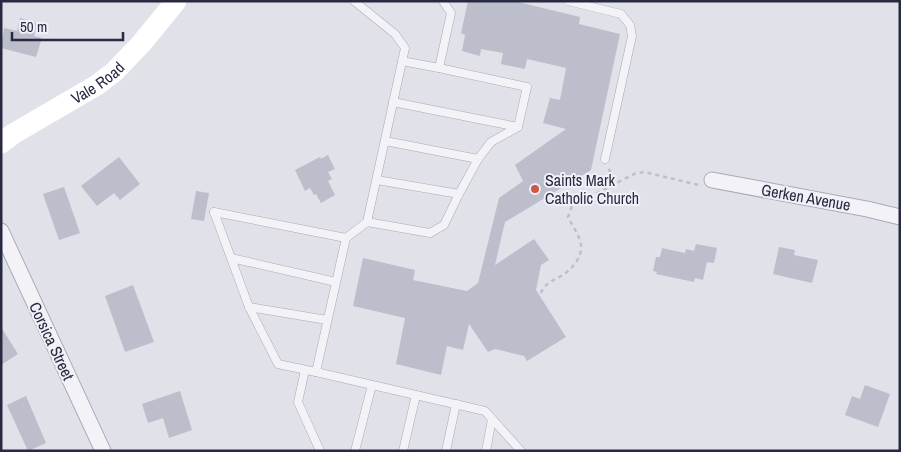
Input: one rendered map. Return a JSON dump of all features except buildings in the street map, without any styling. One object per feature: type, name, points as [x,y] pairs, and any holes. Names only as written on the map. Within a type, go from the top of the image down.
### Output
[{"type":"main road","name":"Vale Road","points":[[1,143],[97,85],[141,44],[176,1]]},
{"type":"street","name":"Gerken Avenue","points":[[712,180],[867,208],[900,217]]},
{"type":"street","name":"Corsica Street","points":[[1,231],[103,451]]},
{"type":"lane","points":[[316,372],[346,238],[367,222],[405,48],[395,34],[354,1]]},
{"type":"lane","points":[[438,68],[451,13],[443,1]]},
{"type":"lane","points":[[568,1],[621,14],[630,25],[632,36],[605,159]]},
{"type":"lane","points":[[367,222],[430,233],[444,225],[458,194],[478,159],[491,142],[518,127],[527,87],[402,61]]},
{"type":"lane","points":[[394,102],[518,127]]},
{"type":"lane","points":[[385,141],[478,159]]},
{"type":"lane","points":[[377,180],[458,194]]},
{"type":"lane","points":[[346,238],[214,212],[249,307],[278,364],[485,411],[521,451]]},
{"type":"lane","points":[[231,258],[336,282]]},
{"type":"lane","points":[[249,307],[327,320]]},
{"type":"lane","points":[[305,370],[298,402],[320,451]]},
{"type":"lane","points":[[355,451],[372,385]]},
{"type":"lane","points":[[403,451],[416,395]]},
{"type":"lane","points":[[446,451],[456,404]]},
{"type":"lane","points":[[486,451],[492,419]]},
{"type":"path","points":[[605,159],[614,183]]},
{"type":"path","points":[[541,293],[543,287],[564,274],[578,258],[581,242],[568,217],[572,206],[614,183],[634,174],[644,172],[698,186],[712,180]]},
{"type":"place","name":"Saints Mark Catholic Church","points":[[535,189]]}]
